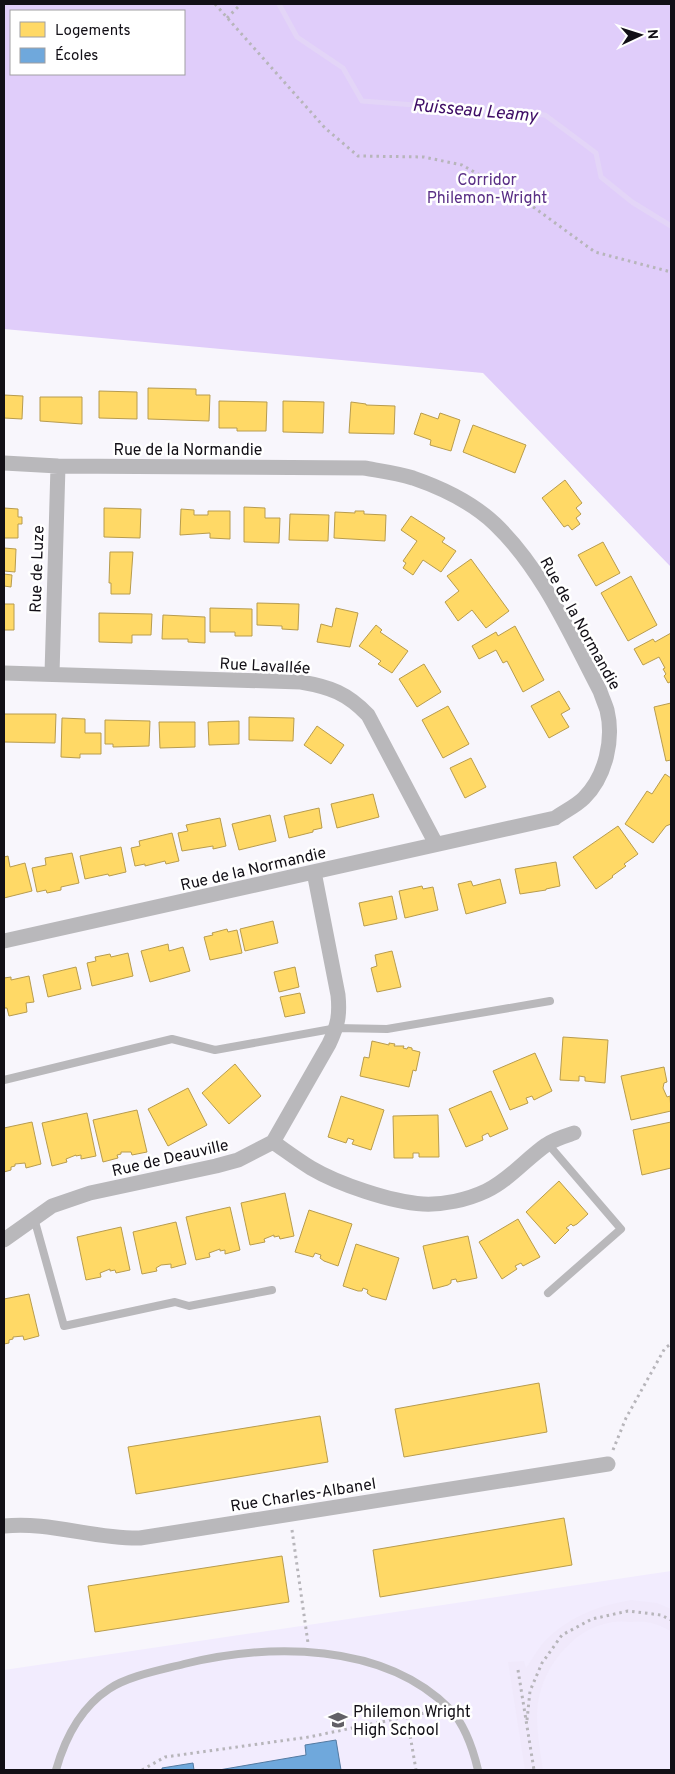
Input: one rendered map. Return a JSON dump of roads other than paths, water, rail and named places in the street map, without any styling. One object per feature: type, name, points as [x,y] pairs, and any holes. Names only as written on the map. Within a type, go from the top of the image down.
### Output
[{"type":"street","name":"Rue de la Normandie","points":[[4,463],[58,466],[364,468],[411,478],[434,486],[476,509],[495,524],[512,542],[539,577],[600,691],[607,710],[609,730],[608,749],[604,767],[596,783],[584,798],[555,818],[4,941]]},
{"type":"street","name":"Rue de Luze","points":[[52,674],[58,466]]},
{"type":"street","name":"Rue Lavallée","points":[[4,673],[301,682],[321,685],[340,692],[356,702],[368,715],[436,844]]},
{"type":"street","points":[[314,872],[340,1012],[337,1028],[273,1142],[310,1168],[336,1182],[398,1200],[422,1204],[468,1198],[487,1190],[548,1144],[574,1133]]},
{"type":"street","name":"Rue de Deauville","points":[[4,1240],[52,1206],[72,1198],[238,1160],[273,1142]]},
{"type":"street","name":"Rue Charles-Albanel","points":[[4,1526],[27,1525],[119,1538],[140,1538],[608,1464]]},
{"type":"lane","points":[[4,1080],[172,1039],[214,1050],[337,1028],[387,1029],[550,1001]]},
{"type":"lane","points":[[548,1144],[621,1229],[548,1294]]},
{"type":"lane","points":[[34,1218],[64,1326],[175,1302],[189,1306],[272,1290]]},
{"type":"lane","points":[[56,1770],[76,1720],[109,1689],[153,1672],[225,1655],[310,1652],[333,1655],[385,1667],[408,1677],[428,1689],[449,1708],[470,1742],[478,1770]]},
{"type":"waterway","name":"Ruisseau Leamy","points":[[279,4],[297,37],[343,68],[362,101],[545,115],[596,153],[601,177],[632,202],[671,226]]},
{"type":"place","name":"Philemon Wright High School","points":[[338,1720]]},
{"type":"park label","name":"Corridor Philemon-Wright","points":[[487,188]]}]
